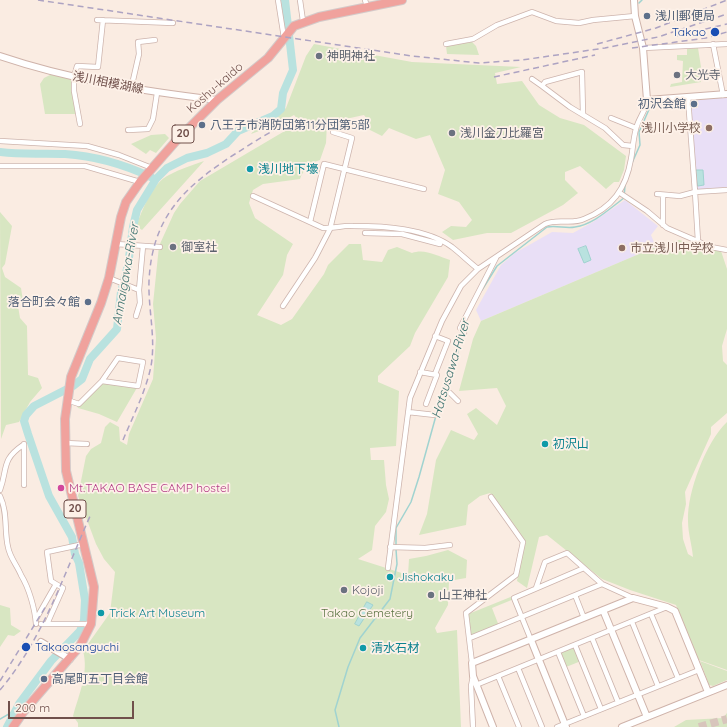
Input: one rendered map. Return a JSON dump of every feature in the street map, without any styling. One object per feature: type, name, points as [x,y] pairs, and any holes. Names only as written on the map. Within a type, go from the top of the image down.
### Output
[{"type":"highway","name":"Koshu-kaido","points":[[68,397],[69,382],[101,303],[120,245],[124,208],[141,181],[151,169],[185,131],[217,100],[268,58],[294,26],[303,21],[366,3],[402,0]]},
{"type":"highway","name":"20","points":[[13,727],[84,641],[89,624],[94,587],[81,545],[69,483],[64,443],[68,397]]},
{"type":"street","points":[[278,0],[284,38]]},
{"type":"street","points":[[300,0],[303,21]]},
{"type":"street","points":[[388,568],[394,546],[410,398],[435,336],[456,293],[468,278],[478,269],[545,224],[554,221],[569,222],[583,220],[612,203],[620,193],[630,164],[636,128],[647,100],[642,48],[634,16],[634,0]]},
{"type":"street","points":[[446,44],[472,39],[497,25],[532,12],[556,21],[580,23],[593,20],[634,16]]},
{"type":"street","points":[[80,124],[74,95],[74,77],[77,66],[98,67],[100,20],[173,23]]},
{"type":"street","points":[[131,89],[139,54],[138,42],[154,40]]},
{"type":"street","points":[[647,100],[725,95],[713,44]]},
{"type":"street","points":[[642,48],[727,44]]},
{"type":"street","name":"浅川相模湖線","points":[[0,56],[74,77],[131,89],[217,100]]},
{"type":"street","points":[[542,86],[548,79],[582,72],[583,114]]},
{"type":"street","points":[[532,79],[605,128],[623,145],[633,146]]},
{"type":"street","points":[[128,130],[148,128],[153,119],[157,93]]},
{"type":"street","points":[[688,98],[698,242]]},
{"type":"street","points":[[611,118],[636,128]]},
{"type":"street","points":[[283,306],[315,258],[330,228],[352,138],[333,132]]},
{"type":"street","points":[[0,141],[87,146],[119,154],[151,169]]},
{"type":"street","points":[[310,222],[324,164],[424,189]]},
{"type":"street","points":[[0,166],[85,166],[141,181]]},
{"type":"street","points":[[657,194],[680,196],[695,192],[727,190]]},
{"type":"street","points":[[620,193],[663,225],[698,242],[711,247],[727,250]]},
{"type":"street","points":[[663,195],[663,225]]},
{"type":"street","points":[[253,196],[323,228],[351,225],[394,228],[435,237],[478,269]]},
{"type":"street","points":[[365,233],[396,234],[435,241],[458,253]]},
{"type":"street","points":[[120,245],[160,247]]},
{"type":"street","points":[[136,316],[140,303],[139,290],[143,246]]},
{"type":"street","points":[[464,334],[460,328],[496,258]]},
{"type":"street","points":[[109,278],[139,290]]},
{"type":"street","points":[[426,404],[437,375],[435,374],[448,341],[435,336]]},
{"type":"street","points":[[68,397],[79,404],[102,381],[118,358],[143,362],[138,386],[102,381]]},
{"type":"street","points":[[420,372],[435,374]]},
{"type":"street","points":[[450,393],[458,401]]},
{"type":"street","points":[[408,412],[435,415]]},
{"type":"street","points":[[64,443],[87,444]]},
{"type":"street","points":[[0,490],[5,464],[14,451],[24,444],[24,485]]},
{"type":"street","points":[[0,496],[6,516],[8,548],[12,561],[22,575],[40,622]]},
{"type":"street","points":[[491,497],[523,542],[516,575],[466,613],[470,638],[473,676],[494,727]]},
{"type":"street","points":[[40,622],[63,588],[51,581],[48,552],[81,545]]},
{"type":"street","points":[[394,546],[425,548],[450,545]]},
{"type":"street","points":[[536,588],[545,562],[568,553],[602,584],[632,598],[667,607],[676,613],[708,692]]},
{"type":"street","points":[[565,725],[514,598],[584,568]]},
{"type":"street","points":[[40,622],[56,584]]},
{"type":"street","points":[[470,638],[602,584]]},
{"type":"street","points":[[575,596],[584,618]]},
{"type":"street","points":[[472,663],[632,598]]},
{"type":"street","points":[[476,685],[667,607]]},
{"type":"street","points":[[603,610],[647,717]]},
{"type":"street","points":[[651,614],[678,678]]},
{"type":"street","points":[[40,622],[89,624]]},
{"type":"street","points":[[632,622],[658,686]]},
{"type":"street","points":[[592,638],[618,702]]},
{"type":"street","points":[[42,642],[70,659]]},
{"type":"street","points":[[575,645],[601,709]]},
{"type":"street","points":[[558,652],[584,716]]},
{"type":"street","points":[[518,668],[542,727]]},
{"type":"street","points":[[557,727],[699,670]]},
{"type":"street","points":[[473,676],[471,686],[473,727]]},
{"type":"street","points":[[498,676],[519,727]]},
{"type":"street","points":[[622,727],[727,684]]},
{"type":"shaded area","name":"浅川小学校","points":[[727,97],[727,187],[695,191],[689,108],[698,108],[698,100]]},
{"type":"shaded area","points":[[625,200],[658,226],[651,235],[656,247],[481,321],[476,310],[501,265],[515,253],[552,232],[573,233],[593,222]]},
{"type":"green space","points":[[472,42],[476,46],[479,55],[447,54],[446,46]]},
{"type":"green space","name":"Takao Cemetery","points":[[314,44],[412,62],[521,67],[495,73],[497,84],[522,81],[539,105],[560,118],[584,125],[626,156],[624,170],[619,182],[614,182],[606,189],[580,166],[565,172],[565,180],[578,193],[563,205],[511,233],[487,233],[453,240],[442,232],[451,226],[466,227],[472,220],[459,202],[438,194],[445,170],[430,135],[416,139],[389,128],[382,136],[368,129],[370,123],[364,115],[327,123],[326,143],[320,160],[307,167],[300,179],[263,184],[253,190],[249,203],[255,218],[293,244],[287,255],[283,275],[257,315],[281,325],[292,319],[324,274],[328,265],[349,244],[361,244],[363,260],[382,262],[388,250],[397,247],[412,253],[421,251],[450,260],[448,277],[415,333],[410,346],[378,376],[378,382],[399,391],[396,446],[370,448],[371,460],[384,460],[389,499],[386,512],[375,526],[372,550],[358,559],[408,575],[409,559],[448,550],[467,560],[466,578],[449,581],[448,605],[435,628],[437,633],[457,630],[461,727],[78,727],[78,723],[73,716],[84,675],[85,659],[83,651],[110,613],[115,572],[104,559],[96,544],[78,496],[86,456],[91,449],[101,443],[105,427],[110,422],[119,427],[120,441],[127,445],[129,434],[153,379],[156,338],[153,304],[159,246],[174,213],[200,181],[300,122],[294,115],[278,124],[251,134],[255,129],[271,121],[286,108],[306,56]]},
{"type":"green space","points":[[698,48],[701,67],[698,72],[701,82],[670,87],[671,84],[682,82],[683,61],[677,60],[677,55],[687,55],[687,49]]},
{"type":"green space","points":[[52,74],[73,79],[76,114],[45,114],[40,84],[44,78]]},
{"type":"green space","points":[[165,134],[169,138],[156,153],[150,150],[146,154],[131,144],[151,135]]},
{"type":"green space","points":[[204,161],[142,230],[136,226],[153,190],[163,179],[178,171]]},
{"type":"green space","points":[[0,212],[12,226],[5,264],[2,268],[5,277],[21,288],[23,301],[18,306],[20,318],[27,326],[28,375],[38,378],[42,388],[30,402],[19,422],[6,425],[1,439]]},
{"type":"green space","points":[[679,240],[721,251],[727,269],[727,329],[722,346],[723,361],[727,365],[727,413],[711,427],[711,434],[685,492],[686,504],[682,523],[683,539],[688,554],[693,557],[688,521],[694,482],[705,454],[719,431],[727,422],[727,670],[696,659],[676,605],[602,579],[547,535],[539,537],[527,588],[517,581],[524,542],[490,493],[480,496],[468,505],[466,525],[419,535],[427,514],[436,460],[451,430],[474,440],[478,434],[467,414],[476,408],[497,425],[506,406],[497,388],[459,391],[473,339],[481,321],[658,246]]},
{"type":"green space","points":[[102,381],[138,386],[117,422],[99,414],[78,408],[76,404]]},
{"type":"green space","points":[[513,596],[514,599],[492,608],[499,626],[470,638],[466,615]]},
{"type":"green space","points":[[0,605],[10,608],[11,625],[21,631],[14,636],[8,635],[0,647]]},
{"type":"green space","points":[[575,647],[581,661],[566,667],[560,653]]},
{"type":"green space","points":[[700,661],[727,671],[727,680],[713,686],[709,685]]},
{"type":"green space","points":[[727,713],[727,727],[674,727],[686,720],[723,718]]},
{"type":"water","points":[[696,170],[703,170],[704,185],[698,186]]},
{"type":"water","points":[[586,246],[591,260],[584,263],[578,249]]},
{"type":"water","points":[[367,602],[373,605],[359,626],[355,624]]},
{"type":"waterway","name":"Annaigawa-River","points":[[7,727],[19,704],[51,661],[80,631],[84,620],[85,600],[79,563],[75,554],[72,537],[49,496],[24,421],[26,415],[34,406],[73,386],[82,379],[90,359],[117,329],[121,292],[128,265],[133,227],[137,210],[156,179],[167,168],[187,158],[207,153],[226,144],[238,131],[273,116],[281,109],[283,93],[293,70],[285,0]]},
{"type":"waterway","name":"Hatsusawa-River","points":[[639,3],[642,0]]},
{"type":"waterway","name":"Hatsusawa-River","points":[[632,163],[640,145],[639,132],[651,105]]},
{"type":"waterway","points":[[0,152],[24,154],[65,154],[88,157],[130,168],[151,177]]},
{"type":"waterway","name":"Hatsusawa-River","points":[[482,290],[497,266],[547,227],[554,226],[568,228],[589,223],[624,198],[625,185]]},
{"type":"waterway","name":"Hatsusawa-River","points":[[396,545],[396,528],[411,502],[442,394],[457,357],[461,331]]},
{"type":"waterway","name":"Hatsusawa-River","points":[[339,727],[335,710],[348,667],[360,638],[390,599],[397,564],[396,549]]},
{"type":"waterway","points":[[0,719],[14,711]]},
{"type":"tunnel","points":[[699,727],[727,719]]},
{"type":"railway","points":[[38,0],[412,56],[479,63],[522,60],[605,48],[658,37],[727,14]]},
{"type":"railway","points":[[597,44],[656,28],[727,0]]},
{"type":"railway","points":[[676,36],[727,24]]},
{"type":"railway","points":[[632,48],[706,38],[727,32]]},
{"type":"railway","points":[[494,77],[595,55]]},
{"type":"railway","points":[[123,440],[143,394],[151,366],[153,345],[149,281],[151,259],[164,221],[174,206],[200,179],[235,154],[265,135],[285,125]]},
{"type":"railway","points":[[0,690],[29,649],[41,628],[91,514]]},
{"type":"railway","points":[[0,681],[46,606]]},
{"type":"place","name":"浅川郵便局","points":[[647,16]]},
{"type":"place","name":"Takao","points":[[715,32]]},
{"type":"place","name":"神明神社","points":[[319,56]]},
{"type":"place","name":"大光寺","points":[[677,75]]},
{"type":"place","name":"初沢会館","points":[[694,104]]},
{"type":"place","name":"八王子市消防団第11分団第5部","points":[[202,125]]},
{"type":"place","name":"浅川小学校","points":[[709,128]]},
{"type":"place","name":"浅川金刀比羅宮","points":[[452,133]]},
{"type":"place","name":"浅川地下壕","points":[[250,169]]},
{"type":"place","name":"御室社","points":[[173,247]]},
{"type":"place","name":"市立浅川中学校","points":[[622,248]]},
{"type":"place","name":"落合町会々館","points":[[88,302]]},
{"type":"place","name":"初沢山","points":[[545,444]]},
{"type":"place","name":"Mt.TAKAO BASE CAMP hostel","points":[[61,488]]},
{"type":"place","name":"Jishokaku","points":[[390,577]]},
{"type":"place","name":"Kojoji","points":[[344,590]]},
{"type":"place","name":"山王神社","points":[[431,595]]},
{"type":"place","name":"Trick Art Museum","points":[[101,613]]},
{"type":"place","name":"Takaosanguchi","points":[[26,647]]},
{"type":"place","name":"清水石材","points":[[363,648]]},
{"type":"place","name":"高尾町五丁目会館","points":[[44,679]]}]
